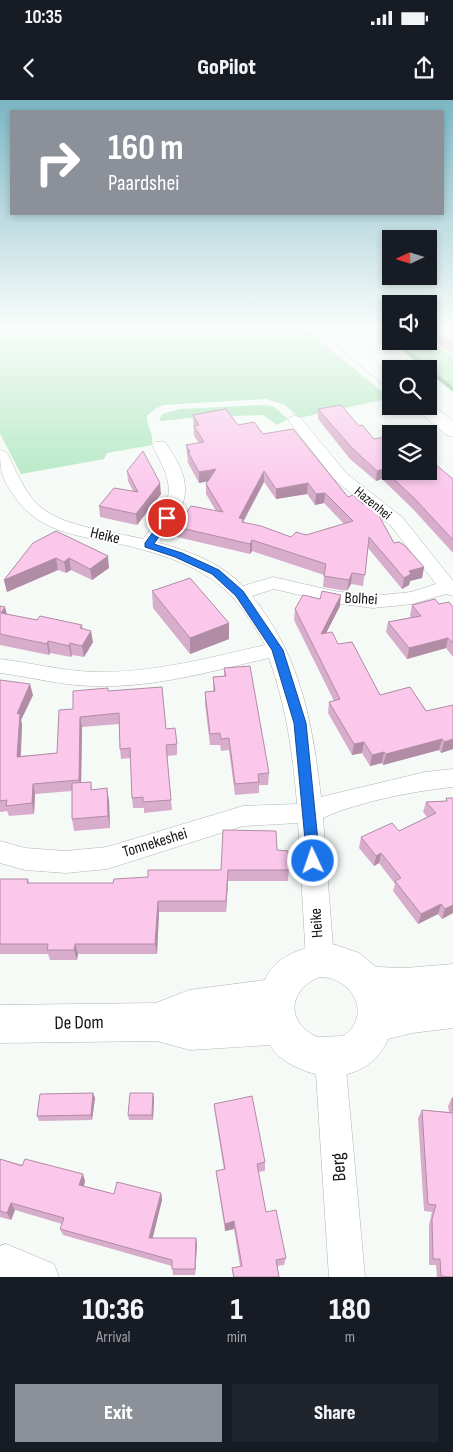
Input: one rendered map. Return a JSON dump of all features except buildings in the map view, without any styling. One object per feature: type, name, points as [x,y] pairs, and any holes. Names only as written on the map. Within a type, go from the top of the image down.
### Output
[{"type":"street","points":[[437,398],[453,410]]},
{"type":"street","points":[[433,415],[453,431]]},
{"type":"street","name":"Hazenhei","points":[[295,420],[340,476],[397,522],[451,588]]},
{"type":"street","points":[[148,545],[167,518],[179,492],[177,480],[160,445]]},
{"type":"street","name":"Heike","points":[[0,455],[28,503],[37,513],[49,520],[75,529],[148,545],[178,555],[216,572],[240,593],[277,650],[300,723],[310,813],[316,927],[320,960]]},
{"type":"street","name":"Bolhei","points":[[240,593],[273,583],[334,597],[373,602],[412,598],[451,588]]},
{"type":"street","points":[[0,666],[49,675],[106,679],[160,675],[277,650]]},
{"type":"street","points":[[310,813],[332,803],[425,781],[453,778]]},
{"type":"street","name":"Tonnekeshei","points":[[0,852],[25,859],[66,862],[107,858],[243,816],[310,813]]},
{"type":"street","points":[[334,961],[347,966],[359,974],[368,984],[377,1010],[375,1024],[370,1037],[360,1048],[347,1055],[330,1058],[316,1056],[301,1050],[288,1039],[278,1011],[282,981],[291,970],[305,962],[334,961]]},
{"type":"street","points":[[368,984],[405,985],[453,981]]},
{"type":"street","points":[[375,1024],[412,1015],[453,1010]]},
{"type":"street","name":"De Dom","points":[[0,1024],[157,1022],[190,1031],[278,1011]]},
{"type":"street","name":"Berg","points":[[330,1058],[347,1277]]},
{"type":"street","points":[[0,1264],[6,1262],[41,1277]]},
{"type":"green space","points":[[0,383],[371,383],[382,391],[382,400],[299,418],[285,405],[266,399],[163,405],[147,416],[152,445],[107,453],[104,459],[21,474],[0,434]]},
{"type":"green space","points":[[273,406],[288,419],[277,425],[263,415],[201,417],[159,421],[162,414],[180,409]]},
{"type":"waterway","points":[[445,383],[453,389]]},
{"type":"route","points":[[167,518],[148,545],[178,555],[216,572],[240,593],[277,650],[300,723],[310,813],[313,861]]}]
